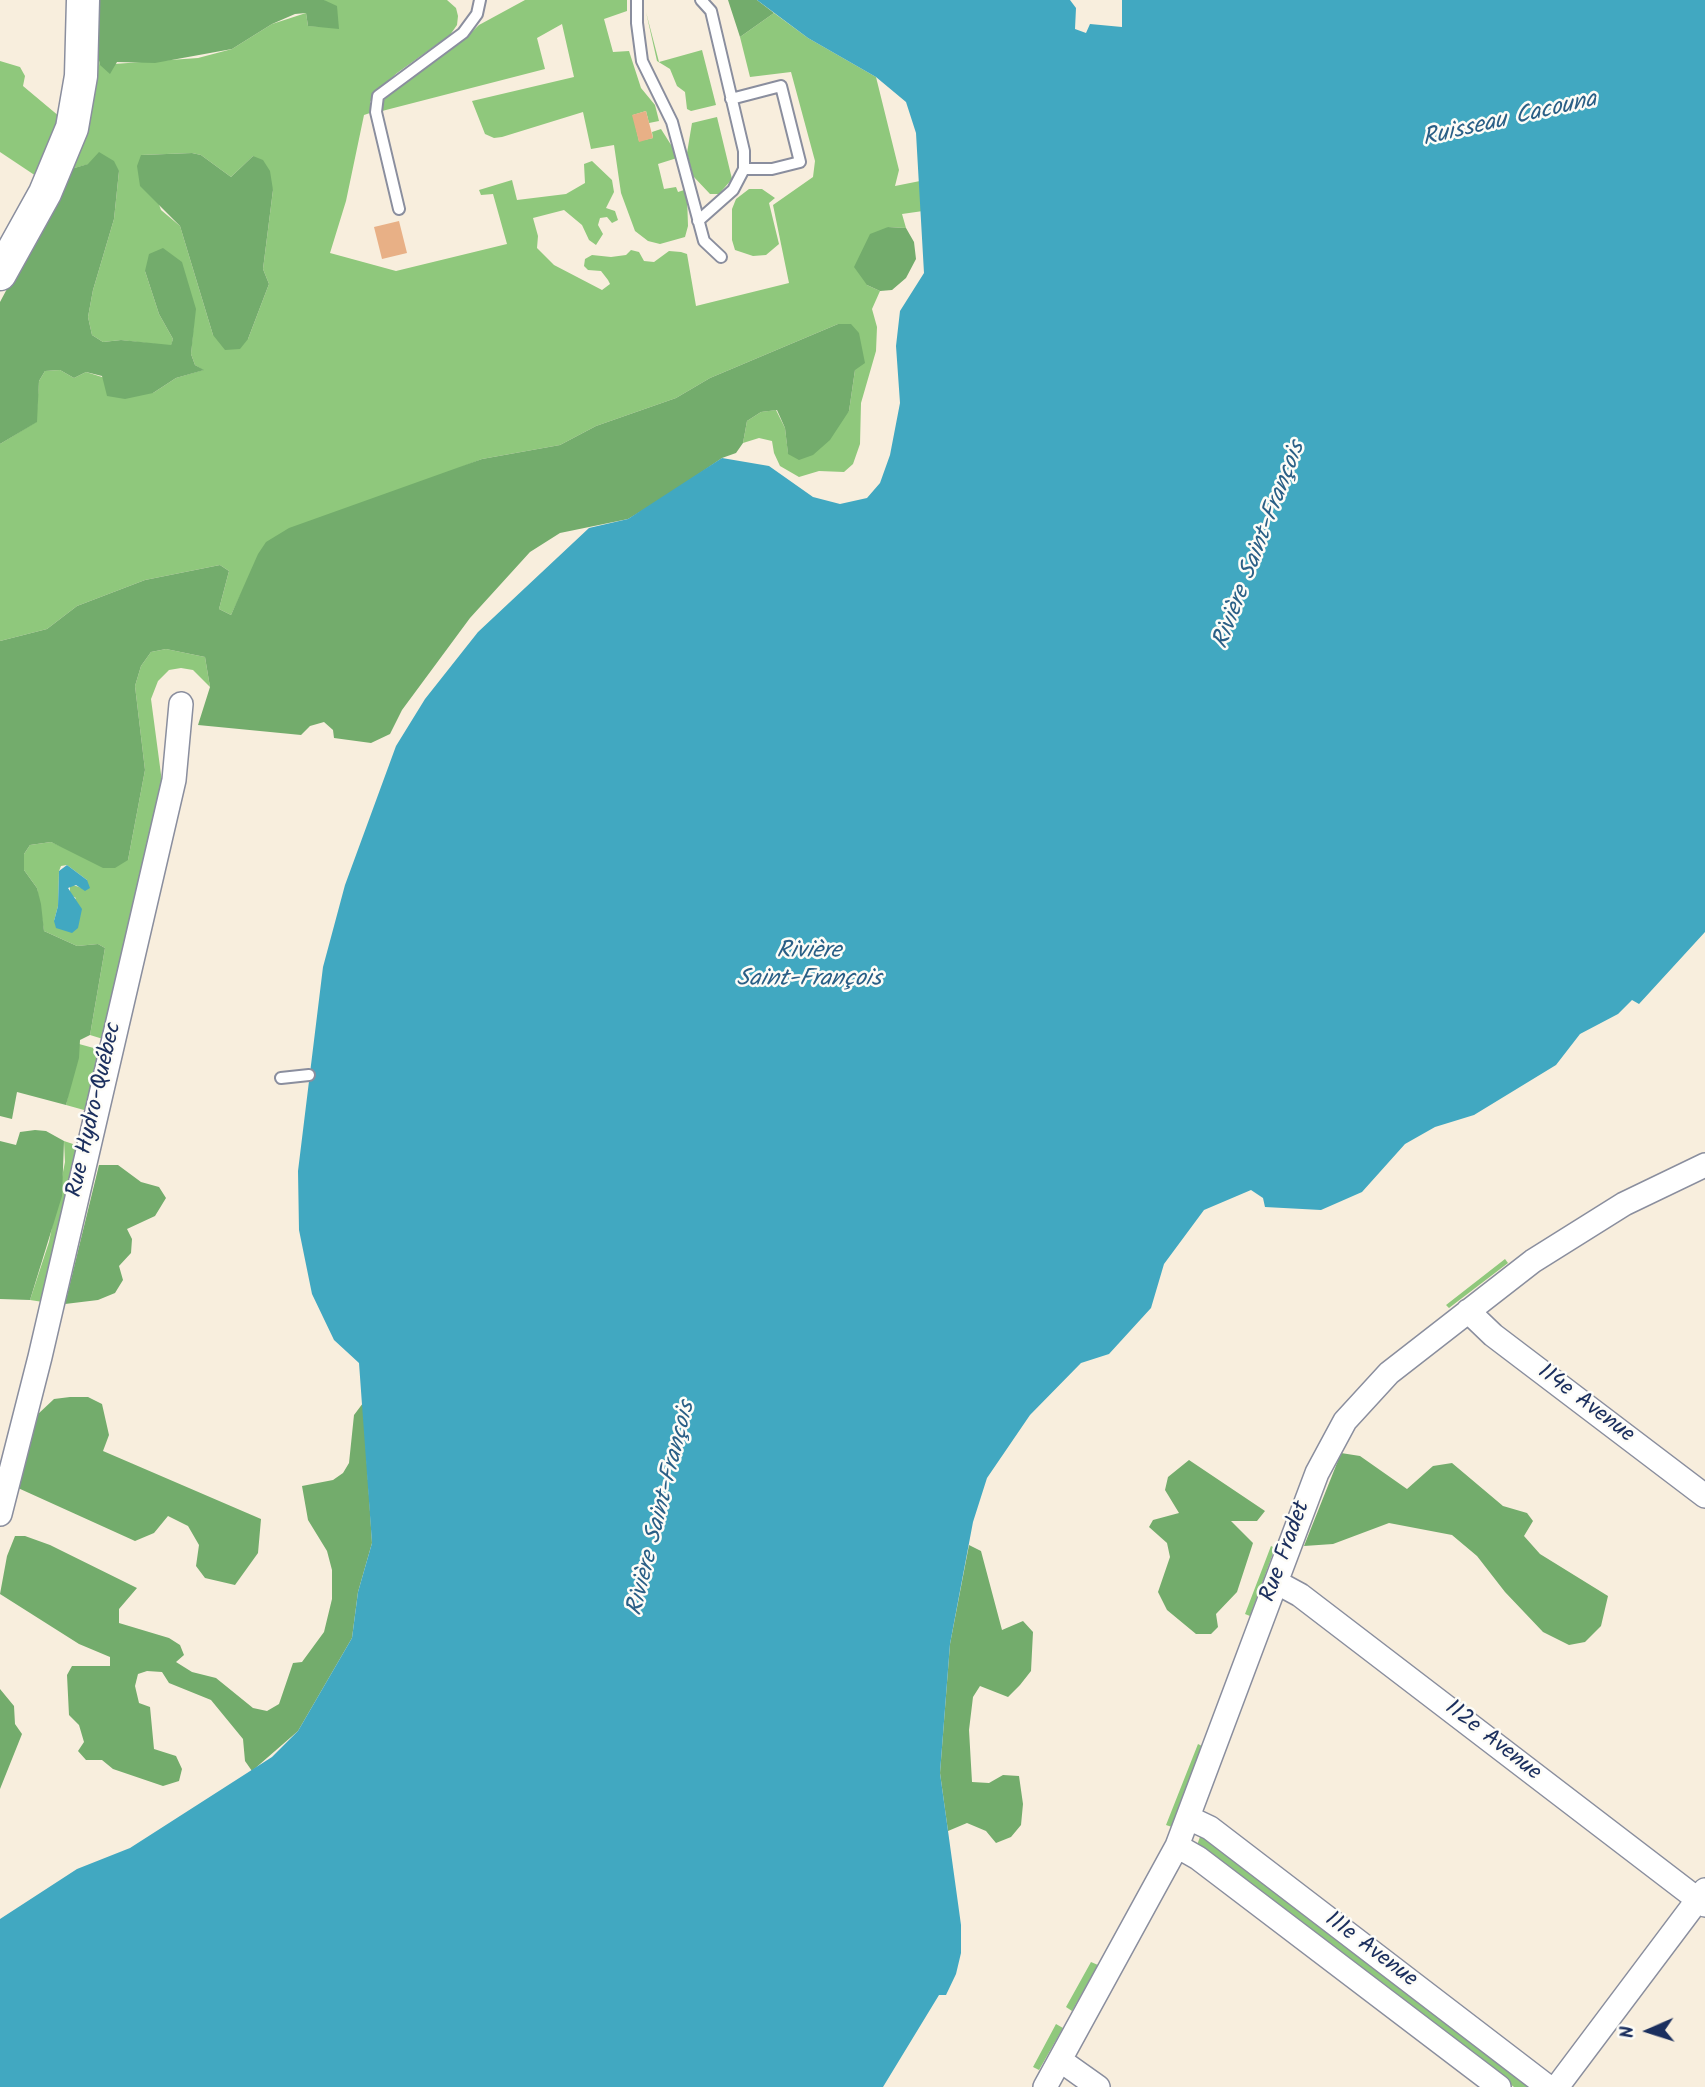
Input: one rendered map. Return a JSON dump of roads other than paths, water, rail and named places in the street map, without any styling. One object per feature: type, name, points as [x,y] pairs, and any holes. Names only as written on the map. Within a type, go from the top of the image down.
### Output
[{"type":"street","points":[[0,274],[45,193],[72,128],[81,76],[83,0]]},
{"type":"street","name":"Rue Hydro-Québec","points":[[0,1514],[40,1357],[174,780],[181,704]]},
{"type":"street","name":"Rue Fradet","points":[[1045,2087],[1177,1846],[1322,1461],[1345,1421],[1389,1373],[1566,1238],[1624,1204],[1705,1165]]},
{"type":"street","name":"114e Avenue","points":[[1468,1311],[1493,1335],[1705,1496]]},
{"type":"street","name":"112e Avenue","points":[[1276,1582],[1300,1595],[1702,1898]]},
{"type":"street","name":"111e Avenue","points":[[1189,1818],[1210,1828],[1548,2087]]},
{"type":"street","name":"111e Avenue","points":[[1177,1846],[1198,1858],[1499,2087]]},
{"type":"street","points":[[1557,2087],[1702,1898]]},
{"type":"street","points":[[1060,2060],[1098,2087]]},
{"type":"lane","points":[[399,209],[376,112],[378,96],[463,33],[477,14],[480,0]]},
{"type":"lane","points":[[639,0],[642,61],[672,122],[704,241],[721,257]]},
{"type":"lane","points":[[698,222],[733,190],[744,169],[744,151],[710,11],[701,0]]},
{"type":"lane","points":[[731,99],[781,86],[800,162],[772,169],[744,169]]},
{"type":"lane","points":[[281,1078],[309,1075]]},
{"type":"water","name":"Rivière Saint-François","points":[[757,0],[1070,0],[1076,8],[1075,29],[1086,33],[1090,24],[1122,27],[1122,0],[1705,0],[1705,932],[1639,1004],[1632,1000],[1618,1014],[1580,1034],[1556,1065],[1474,1115],[1435,1127],[1405,1144],[1362,1192],[1321,1210],[1265,1207],[1263,1198],[1251,1190],[1204,1210],[1164,1264],[1151,1308],[1109,1354],[1081,1363],[1030,1415],[987,1478],[973,1522],[950,1644],[940,1773],[961,1925],[961,1953],[956,1974],[946,1995],[939,1995],[883,2087],[0,2087],[0,1919],[77,1869],[130,1848],[272,1757],[298,1731],[352,1638],[358,1592],[372,1543],[359,1363],[334,1340],[312,1294],[299,1230],[298,1171],[323,967],[345,885],[396,746],[425,699],[478,632],[589,528],[628,519],[722,458],[769,466],[813,497],[840,504],[867,498],[880,483],[890,455],[900,403],[896,346],[900,311],[924,273],[916,133],[906,102],[876,77],[808,38]]},
{"type":"water","points":[[67,865],[87,880],[90,888],[85,891],[76,885],[68,888],[82,909],[78,928],[72,933],[56,928],[54,921],[58,906],[59,871]]},
{"type":"water label","name":"Ruisseau Cacouna","points":[[1510,121]]}]
